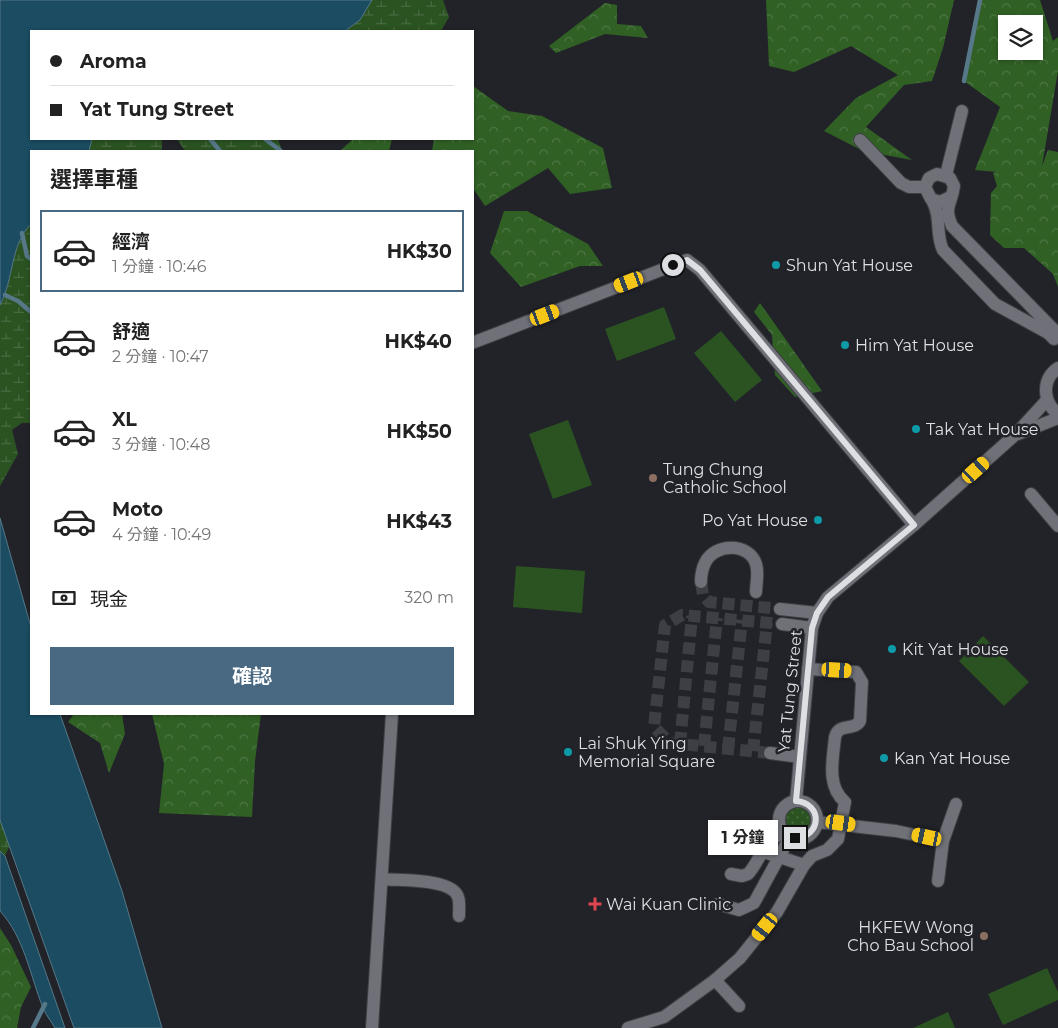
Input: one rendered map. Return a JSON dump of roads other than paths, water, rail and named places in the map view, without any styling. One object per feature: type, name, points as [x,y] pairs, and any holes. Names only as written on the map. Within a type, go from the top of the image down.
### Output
[{"type":"street","points":[[946,175],[962,111]]},
{"type":"street","points":[[860,140],[901,182],[909,187],[925,187]]},
{"type":"street","points":[[946,175],[932,175],[925,187],[927,196],[932,200],[940,202],[950,197]]},
{"type":"street","points":[[946,175],[954,186],[947,215],[952,226],[1058,334]]},
{"type":"street","points":[[932,200],[939,216],[940,245],[943,250],[995,304],[1048,333],[1058,342]]},
{"type":"street","points":[[474,341],[687,260],[700,270],[914,525]]},
{"type":"street","points":[[1058,368],[1050,376],[1046,384],[1047,400],[1058,414]]},
{"type":"street","name":"Yat Tung Street","points":[[796,801],[812,628],[817,613],[828,597],[914,525],[1016,434],[1047,400]]},
{"type":"street","name":"Yat Tung Street","points":[[1016,434],[1058,418]]},
{"type":"street","points":[[1031,494],[1058,526]]},
{"type":"street","points":[[701,582],[705,561],[717,551],[731,548],[749,554],[756,563],[756,592]]},
{"type":"street","points":[[780,609],[817,613]]},
{"type":"street","points":[[782,624],[812,628]]},
{"type":"street","points":[[628,1028],[666,1022],[740,958],[778,912],[804,866],[812,856],[827,850],[838,839],[845,802],[836,794],[833,786],[835,737],[837,731],[842,727],[854,726],[860,721],[861,678],[856,672],[851,671],[808,669]]},
{"type":"street","points":[[372,1028],[392,715]]},
{"type":"street","points":[[770,754],[800,757]]},
{"type":"street","points":[[731,874],[742,876],[748,874],[769,840],[787,835],[795,838],[807,836],[812,832],[817,822],[817,816],[812,806],[796,801],[790,802],[781,811],[779,822],[787,835]]},
{"type":"street","points":[[938,882],[943,841],[956,804]]},
{"type":"street","points":[[817,822],[841,823],[943,841]]},
{"type":"street","points":[[718,904],[739,910],[754,903],[778,859],[787,835]]},
{"type":"street","points":[[761,851],[778,859],[804,866]]},
{"type":"street","points":[[382,880],[443,884],[453,888],[459,898],[459,916]]},
{"type":"street","points":[[715,980],[739,1006]]},
{"type":"water","points":[[0,0],[372,0],[360,20],[346,30],[30,30],[30,140],[92,140],[89,150],[30,150],[30,225],[19,242],[8,284],[0,305]]},
{"type":"water","points":[[0,518],[30,623],[30,715],[60,715],[122,891],[162,1028],[74,1028],[0,820]]},
{"type":"water","points":[[0,851],[5,856],[65,1028],[55,1028],[43,1008],[21,944],[0,911]]},
{"type":"waterway","points":[[964,81],[980,0]]},
{"type":"waterway","points":[[211,140],[219,150]]},
{"type":"waterway","points":[[266,140],[280,150]]},
{"type":"waterway","points":[[22,233],[27,256],[30,258]]},
{"type":"waterway","points":[[5,295],[18,301],[30,311]]},
{"type":"waterway","points":[[33,1028],[45,1004]]},
{"type":"tunnel","points":[[701,582],[703,595],[709,602],[780,609]]},
{"type":"tunnel","points":[[770,753],[670,743],[654,727],[665,625],[682,615],[782,624]]},
{"type":"tunnel","points":[[680,744],[692,616]]},
{"type":"tunnel","points":[[704,746],[717,618]]},
{"type":"tunnel","points":[[728,749],[742,620]]},
{"type":"tunnel","points":[[753,751],[767,623]]},
{"type":"place","name":"Shun Yat House","points":[[776,265]]},
{"type":"place","name":"Him Yat House","points":[[845,345]]},
{"type":"place","name":"Tak Yat House","points":[[916,429]]},
{"type":"place","name":"Tung Chung Catholic School","points":[[653,478]]},
{"type":"place","name":"Po Yat House","points":[[818,520]]},
{"type":"place","name":"Kit Yat House","points":[[892,649]]},
{"type":"place","name":"Lai Shuk Ying Memorial Square","points":[[568,752]]},
{"type":"place","name":"Kan Yat House","points":[[884,758]]},
{"type":"place","name":"Wai Kuan Clinic","points":[[595,904]]},
{"type":"place","name":"HKFEW Wong Cho Bau School","points":[[984,936]]}]
